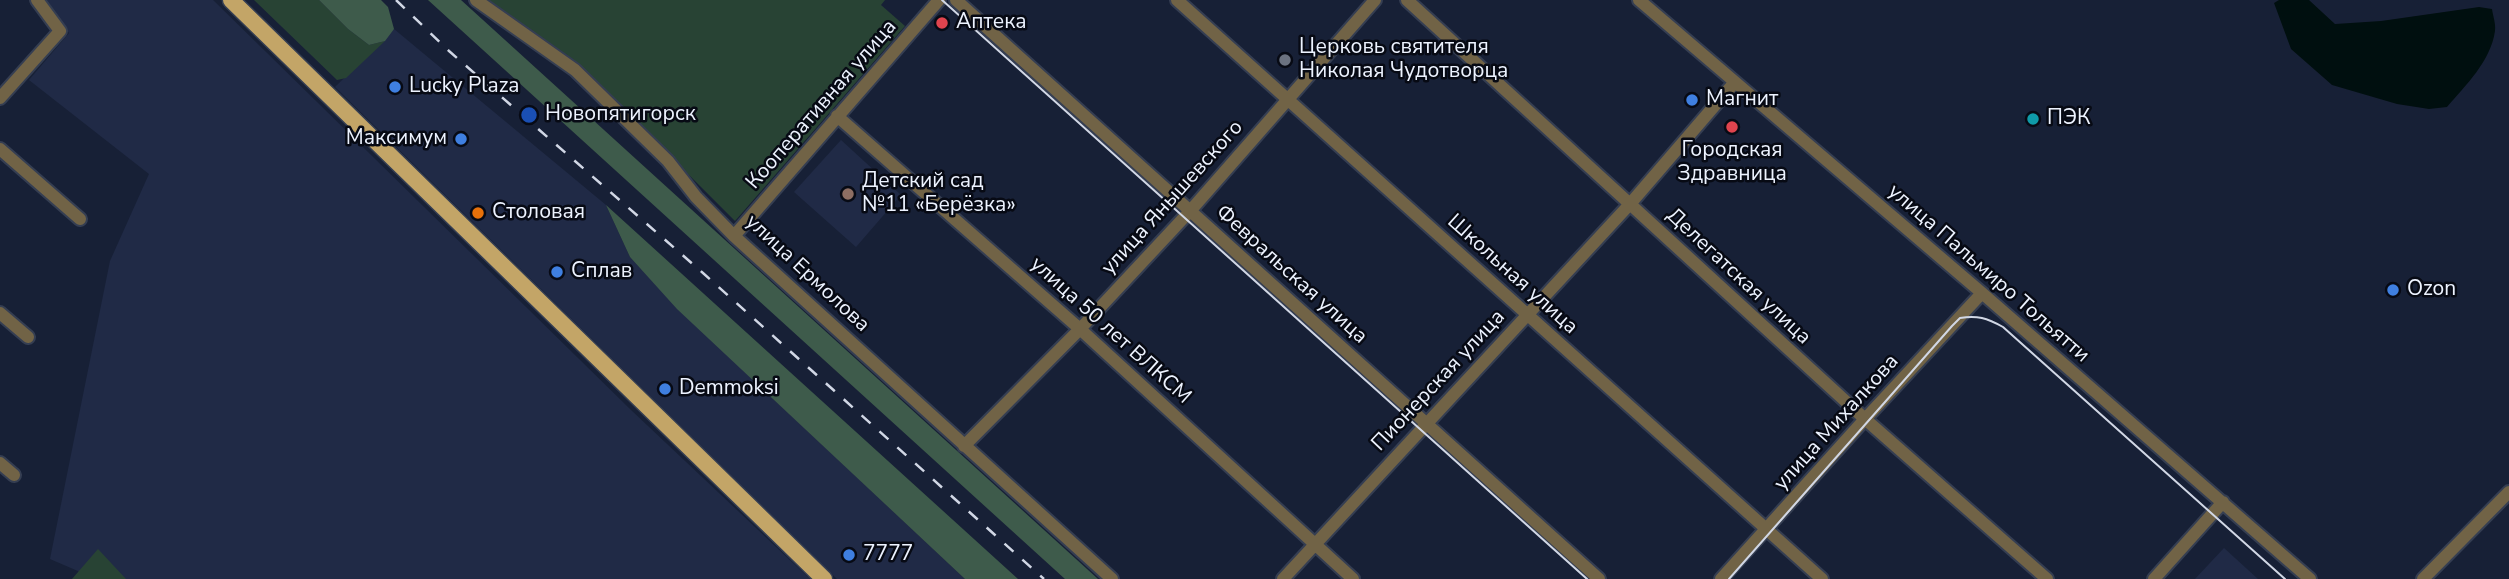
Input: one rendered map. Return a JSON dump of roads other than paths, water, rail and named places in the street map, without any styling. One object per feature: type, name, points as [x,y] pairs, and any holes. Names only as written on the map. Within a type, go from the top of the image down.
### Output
[{"type":"main road","points":[[230,0],[824,579]]},
{"type":"street","points":[[0,99],[60,31],[37,0]]},
{"type":"street","name":"улица Ермолова","points":[[476,0],[575,70],[668,160],[696,197],[734,236],[1112,579]]},
{"type":"street","name":"Кооперативная улица","points":[[734,236],[939,0]]},
{"type":"street","name":"Февральская улица","points":[[956,0],[1599,579]]},
{"type":"street","name":"Школьная улица","points":[[1177,0],[1822,579]]},
{"type":"street","name":"улица Янышевского","points":[[964,446],[1080,329],[1191,210],[1375,0]]},
{"type":"street","name":"Делегатская улица","points":[[1407,0],[1865,419],[2047,579]]},
{"type":"street","name":"улица Пальмиро Тольятти","points":[[1639,0],[1982,293],[2310,579]]},
{"type":"street","name":"Пионерская улица","points":[[1283,579],[1630,204],[1735,82]]},
{"type":"street","name":"улица 50 лет ВЛКСМ","points":[[837,116],[1080,329],[1353,579]]},
{"type":"street","points":[[0,149],[80,219]]},
{"type":"street","name":"улица Михалкова","points":[[1721,579],[1982,293]]},
{"type":"street","points":[[0,313],[28,337]]},
{"type":"street","points":[[0,463],[14,475]]},
{"type":"street","points":[[2423,579],[2509,492]]},
{"type":"street","points":[[2154,579],[2223,502]]},
{"type":"tram line","points":[[942,0],[1587,579]]},
{"type":"tram line","points":[[1729,579],[1952,326],[1960,318],[1972,317],[1987,319],[2003,327],[2285,579]]},
{"type":"railway","points":[[396,0],[449,51],[703,273],[1044,579]]},
{"type":"place","name":"Аптека","points":[[942,23]]},
{"type":"place","name":"Церковь святителя Николая Чудотворца","points":[[1285,60]]},
{"type":"place","name":"Lucky Plaza","points":[[395,87]]},
{"type":"place","name":"Магнит","points":[[1692,100]]},
{"type":"place","name":"Новопятигорск","points":[[529,115]]},
{"type":"place","name":"ПЭК","points":[[2033,119]]},
{"type":"place","name":"Городская Здравница","points":[[1732,127]]},
{"type":"place","name":"Максимум","points":[[461,139]]},
{"type":"place","name":"Детский сад №11 «Берёзка»","points":[[848,194]]},
{"type":"place","name":"Столовая","points":[[478,213]]},
{"type":"place","name":"Сплав","points":[[557,272]]},
{"type":"place","name":"Ozon","points":[[2393,290]]},
{"type":"place","name":"Demmoksi","points":[[665,389]]},
{"type":"place","name":"7777","points":[[849,555]]}]
